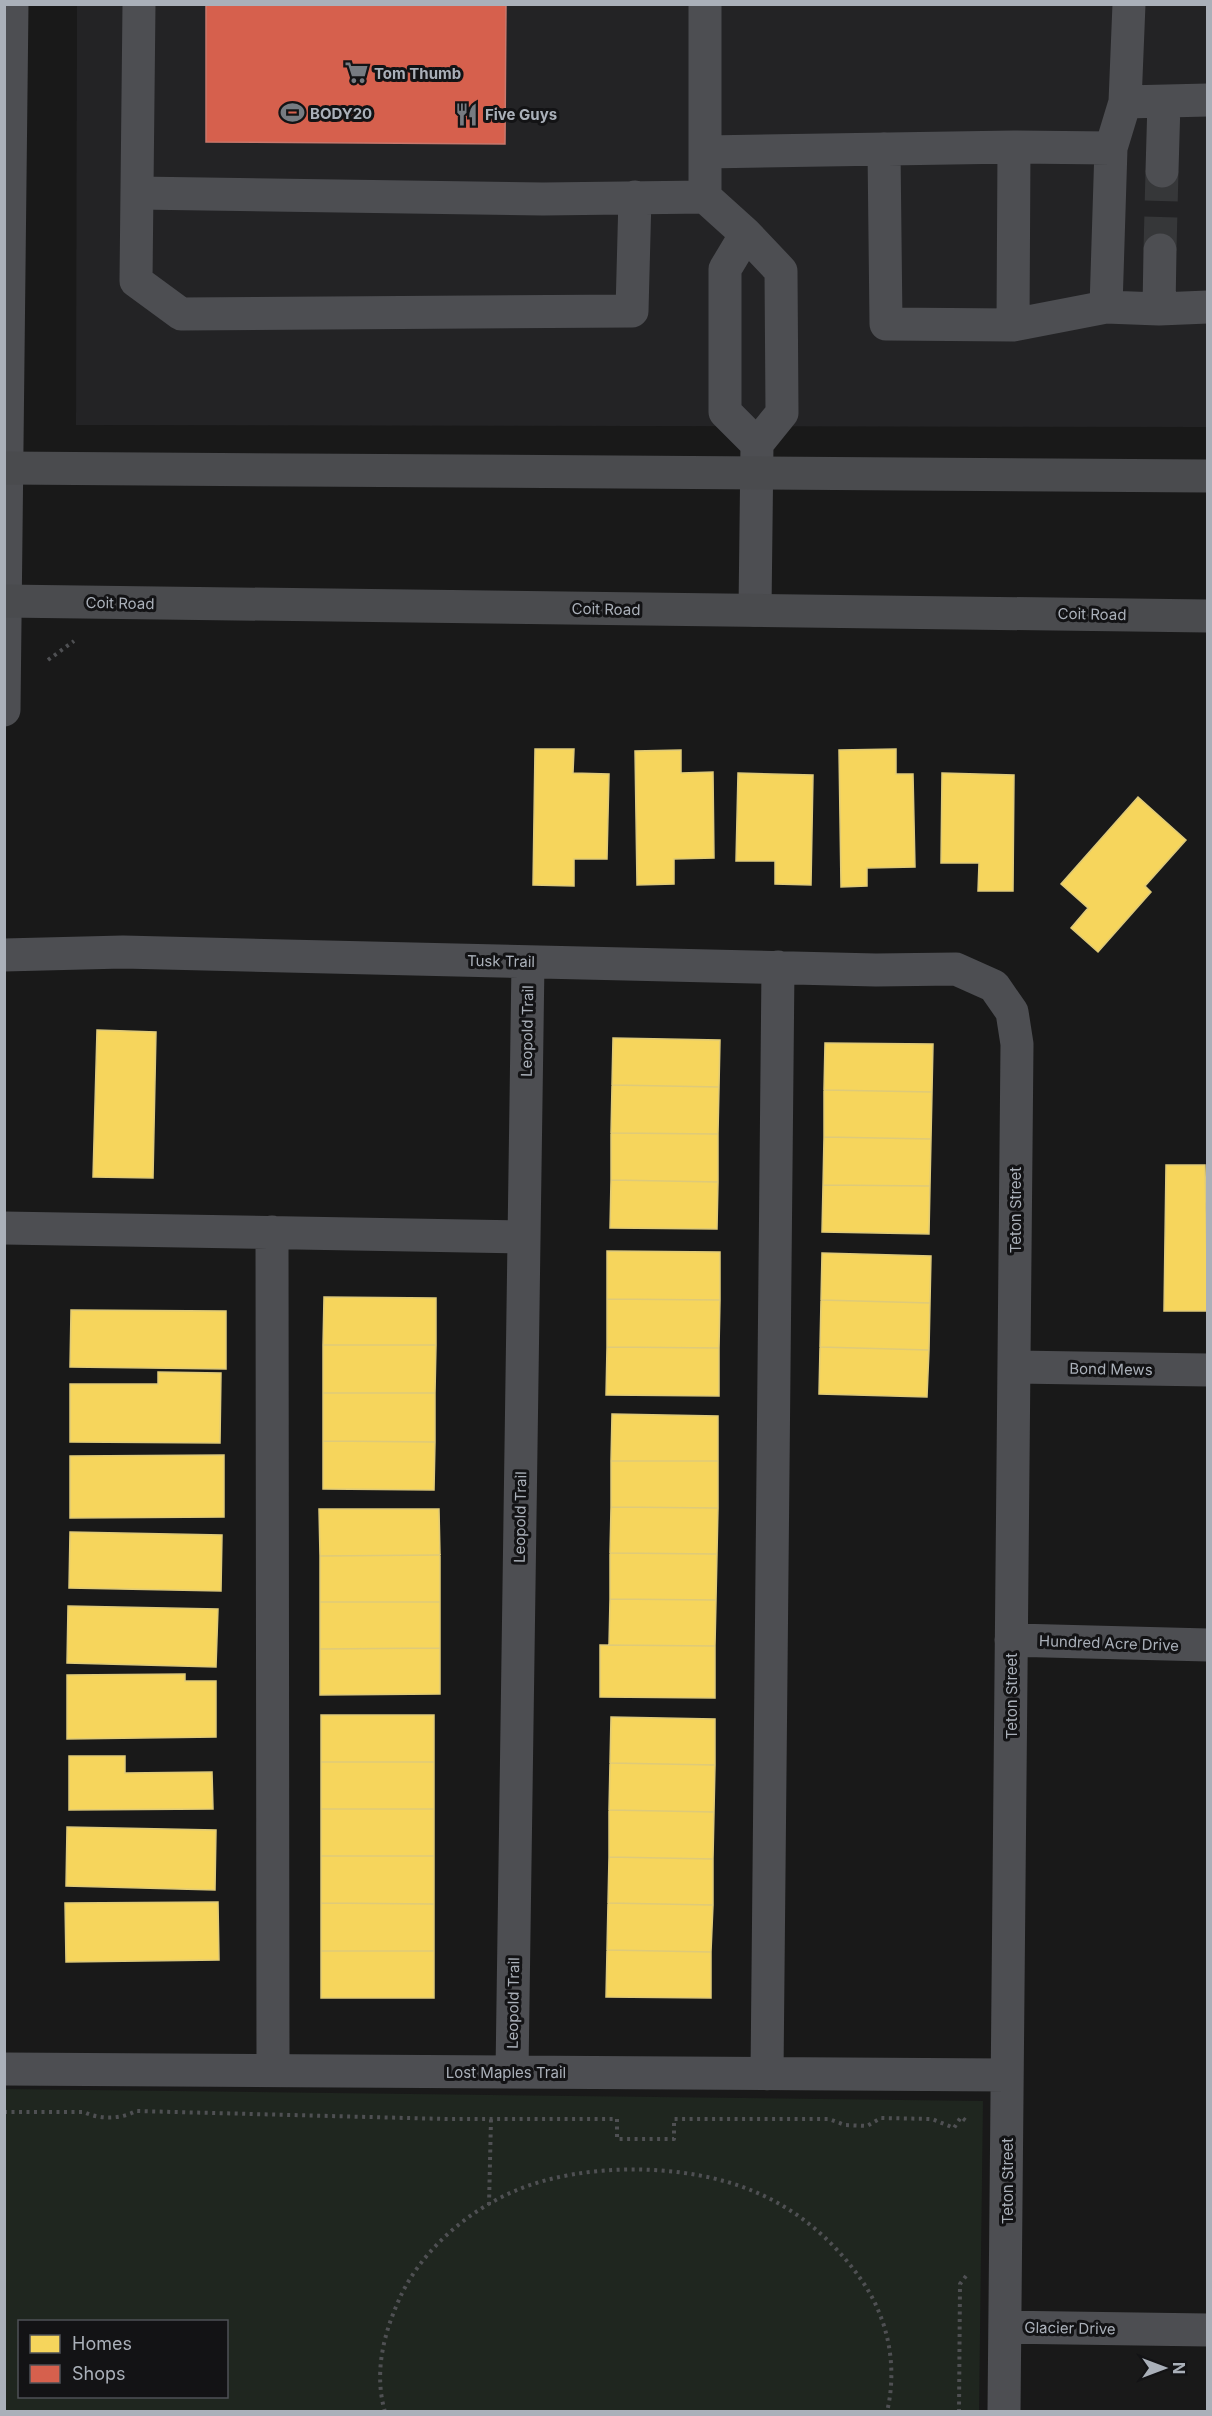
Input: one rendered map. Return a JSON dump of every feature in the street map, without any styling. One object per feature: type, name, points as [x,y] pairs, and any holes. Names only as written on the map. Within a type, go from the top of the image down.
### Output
[{"type":"main road","points":[[6,468],[757,459],[1208,476]]},
{"type":"main road","name":"Coit Road","points":[[5,601],[1208,616]]},
{"type":"street","points":[[4,710],[6,336],[12,4]]},
{"type":"street","points":[[139,4],[136,281],[181,314],[632,311],[635,197]]},
{"type":"street","points":[[705,4],[705,197]]},
{"type":"street","points":[[1106,307],[1111,148],[1125,102],[1129,4]]},
{"type":"street","points":[[1125,102],[1208,100]]},
{"type":"street","points":[[1162,171],[1164,102]]},
{"type":"street","points":[[705,152],[1014,147],[1111,148]]},
{"type":"street","points":[[1013,325],[1014,147]]},
{"type":"street","points":[[884,149],[886,324],[1013,325],[1106,307],[1159,309],[1208,307]]},
{"type":"street","points":[[137,193],[543,199],[705,197],[746,234],[781,271],[782,413],[757,459],[755,610]]},
{"type":"street","points":[[746,234],[725,269],[725,412],[757,459]]},
{"type":"street","points":[[1159,309],[1160,249]]},
{"type":"street","name":"Tusk Trail","points":[[4,955],[123,952],[778,968],[956,969],[994,986]]},
{"type":"street","name":"Leopold Trail","points":[[512,2072],[528,962]]},
{"type":"street","points":[[767,2073],[778,968]]},
{"type":"street","name":"Teton Street","points":[[994,986],[1012,1012],[1017,1044],[1004,2412]]},
{"type":"street","points":[[4,1228],[524,1237]]},
{"type":"street","points":[[272,1232],[273,2070]]},
{"type":"street","name":"Bond Mews","points":[[1014,1367],[1208,1370]]},
{"type":"street","name":"Hundred Acre Drive","points":[[1011,1640],[1208,1646]]},
{"type":"street","name":"Lost Maples Trail","points":[[4,2068],[1007,2075]]},
{"type":"street","name":"Glacier Drive","points":[[1005,2327],[1208,2330]]},
{"type":"path","points":[[48,660],[78,639]]},
{"type":"path","points":[[4,2112],[84,2112],[94,2117],[126,2116],[136,2111],[491,2119],[617,2119],[617,2139],[674,2139],[674,2119],[828,2119],[845,2125],[867,2126],[881,2118],[932,2119],[954,2128],[961,2117],[976,2128]]},
{"type":"path","points":[[489,2205],[491,2119]]},
{"type":"path","points":[[385,2412],[379,2376],[382,2352],[391,2317],[407,2281],[427,2255],[450,2232],[489,2205],[518,2190],[553,2179],[589,2172],[625,2170],[659,2171],[724,2180],[753,2191],[781,2204],[807,2222],[842,2254],[865,2285],[879,2310],[888,2338],[892,2366],[891,2395],[887,2412]]},
{"type":"path","points":[[959,2412],[960,2284],[971,2271]]},
{"type":"shaded area","points":[[77,5],[1207,5],[1207,427],[76,425]]},
{"type":"shaded area","points":[[5,2089],[983,2101],[979,2411],[5,2411]]},
{"type":"building: Homes","points":[[535,749],[574,749],[573,773],[609,774],[607,859],[574,859],[574,886],[533,885]]},
{"type":"building: Homes","points":[[896,749],[896,774],[913,774],[915,867],[867,868],[867,886],[841,887],[839,750]]},
{"type":"building: Homes","points":[[681,750],[681,773],[713,772],[714,858],[674,859],[674,884],[637,885],[635,751]]},
{"type":"building: Homes","points":[[738,773],[813,775],[811,885],[775,884],[775,861],[736,861]]},
{"type":"building: Homes","points":[[942,773],[1014,775],[1013,891],[978,891],[979,863],[941,863]]},
{"type":"building: Homes","points":[[1138,797],[1186,840],[1145,886],[1151,892],[1098,952],[1071,928],[1088,908],[1061,884]]},
{"type":"building: Homes","points":[[97,1030],[156,1032],[153,1178],[93,1177]]},
{"type":"building: Homes","points":[[613,1038],[720,1040],[719,1087],[612,1085]]},
{"type":"building: Homes","points":[[825,1043],[933,1044],[932,1092],[824,1090]]},
{"type":"building: Homes","points":[[612,1085],[719,1087],[718,1134],[611,1133]]},
{"type":"building: Homes","points":[[824,1090],[932,1092],[931,1139],[824,1137]]},
{"type":"building: Homes","points":[[611,1133],[718,1134],[718,1182],[611,1180]]},
{"type":"building: Homes","points":[[824,1137],[931,1139],[930,1186],[823,1185]]},
{"type":"building: Homes","points":[[1166,1165],[1205,1165],[1208,1311],[1164,1311]]},
{"type":"building: Homes","points":[[611,1180],[718,1182],[717,1229],[610,1228]]},
{"type":"building: Homes","points":[[823,1185],[930,1186],[929,1234],[822,1232]]},
{"type":"building: Homes","points":[[607,1251],[720,1252],[720,1300],[607,1299]]},
{"type":"building: Homes","points":[[822,1253],[931,1256],[930,1303],[821,1300]]},
{"type":"building: Homes","points":[[324,1297],[436,1298],[436,1345],[323,1345]]},
{"type":"building: Homes","points":[[607,1299],[720,1300],[719,1348],[607,1347]]},
{"type":"building: Homes","points":[[821,1300],[930,1303],[929,1350],[820,1347]]},
{"type":"building: Homes","points":[[71,1310],[226,1311],[226,1369],[70,1367]]},
{"type":"building: Homes","points":[[323,1345],[436,1345],[435,1393],[323,1393]]},
{"type":"building: Homes","points":[[607,1347],[719,1348],[719,1396],[606,1395]]},
{"type":"building: Homes","points":[[820,1347],[929,1350],[927,1397],[819,1394]]},
{"type":"building: Homes","points":[[158,1372],[221,1373],[220,1443],[70,1442],[70,1384],[158,1384]]},
{"type":"building: Homes","points":[[323,1393],[435,1393],[435,1442],[323,1441]]},
{"type":"building: Homes","points":[[612,1414],[718,1416],[718,1461],[611,1461]]},
{"type":"building: Homes","points":[[323,1441],[435,1442],[434,1490],[323,1489]]},
{"type":"building: Homes","points":[[224,1455],[224,1517],[70,1518],[70,1456]]},
{"type":"building: Homes","points":[[611,1461],[718,1461],[718,1508],[611,1507]]},
{"type":"building: Homes","points":[[611,1507],[718,1508],[717,1554],[610,1553]]},
{"type":"building: Homes","points":[[319,1509],[439,1509],[440,1555],[320,1556]]},
{"type":"building: Homes","points":[[70,1532],[222,1535],[221,1591],[69,1588]]},
{"type":"building: Homes","points":[[610,1553],[717,1554],[716,1600],[610,1599]]},
{"type":"building: Homes","points":[[440,1555],[440,1602],[320,1602],[320,1556]]},
{"type":"building: Homes","points":[[610,1599],[716,1600],[715,1646],[609,1645]]},
{"type":"building: Homes","points":[[320,1602],[440,1602],[440,1648],[320,1649]]},
{"type":"building: Homes","points":[[68,1606],[218,1609],[216,1667],[67,1663]]},
{"type":"building: Homes","points":[[600,1645],[715,1646],[715,1698],[600,1697]]},
{"type":"building: Homes","points":[[440,1648],[440,1694],[320,1695],[320,1649]]},
{"type":"building: Homes","points":[[185,1674],[185,1681],[216,1681],[216,1737],[67,1739],[67,1675]]},
{"type":"building: Homes","points":[[321,1715],[434,1715],[434,1762],[321,1762]]},
{"type":"building: Homes","points":[[611,1717],[715,1719],[715,1765],[610,1763]]},
{"type":"building: Homes","points":[[69,1756],[125,1756],[125,1773],[212,1772],[213,1809],[69,1810]]},
{"type":"building: Homes","points":[[321,1762],[434,1762],[434,1809],[321,1809]]},
{"type":"building: Homes","points":[[610,1763],[715,1765],[714,1812],[609,1810]]},
{"type":"building: Homes","points":[[321,1809],[434,1809],[434,1856],[321,1856]]},
{"type":"building: Homes","points":[[609,1810],[714,1812],[713,1859],[609,1857]]},
{"type":"building: Homes","points":[[67,1827],[216,1830],[215,1890],[66,1886]]},
{"type":"building: Homes","points":[[321,1856],[434,1856],[434,1904],[321,1903]]},
{"type":"building: Homes","points":[[609,1857],[713,1859],[713,1905],[608,1903]]},
{"type":"building: Homes","points":[[218,1902],[219,1960],[66,1962],[65,1903]]},
{"type":"building: Homes","points":[[321,1903],[434,1904],[434,1951],[321,1951]]},
{"type":"building: Homes","points":[[608,1903],[713,1905],[711,1952],[607,1950]]},
{"type":"building: Homes","points":[[607,1950],[711,1952],[711,1998],[606,1997]]},
{"type":"building: Homes","points":[[321,1951],[434,1951],[434,1998],[321,1998]]},
{"type":"building: Shops","name":"Tom Thumb","points":[[206,4],[506,4],[505,144],[206,142]]},
{"type":"tunnel","points":[[1160,250],[1162,171]]},
{"type":"place","name":"Tom Thumb","points":[[356,73]]},
{"type":"place","name":"BODY20","points":[[292,113]]},
{"type":"place","name":"Five Guys","points":[[467,114]]}]
